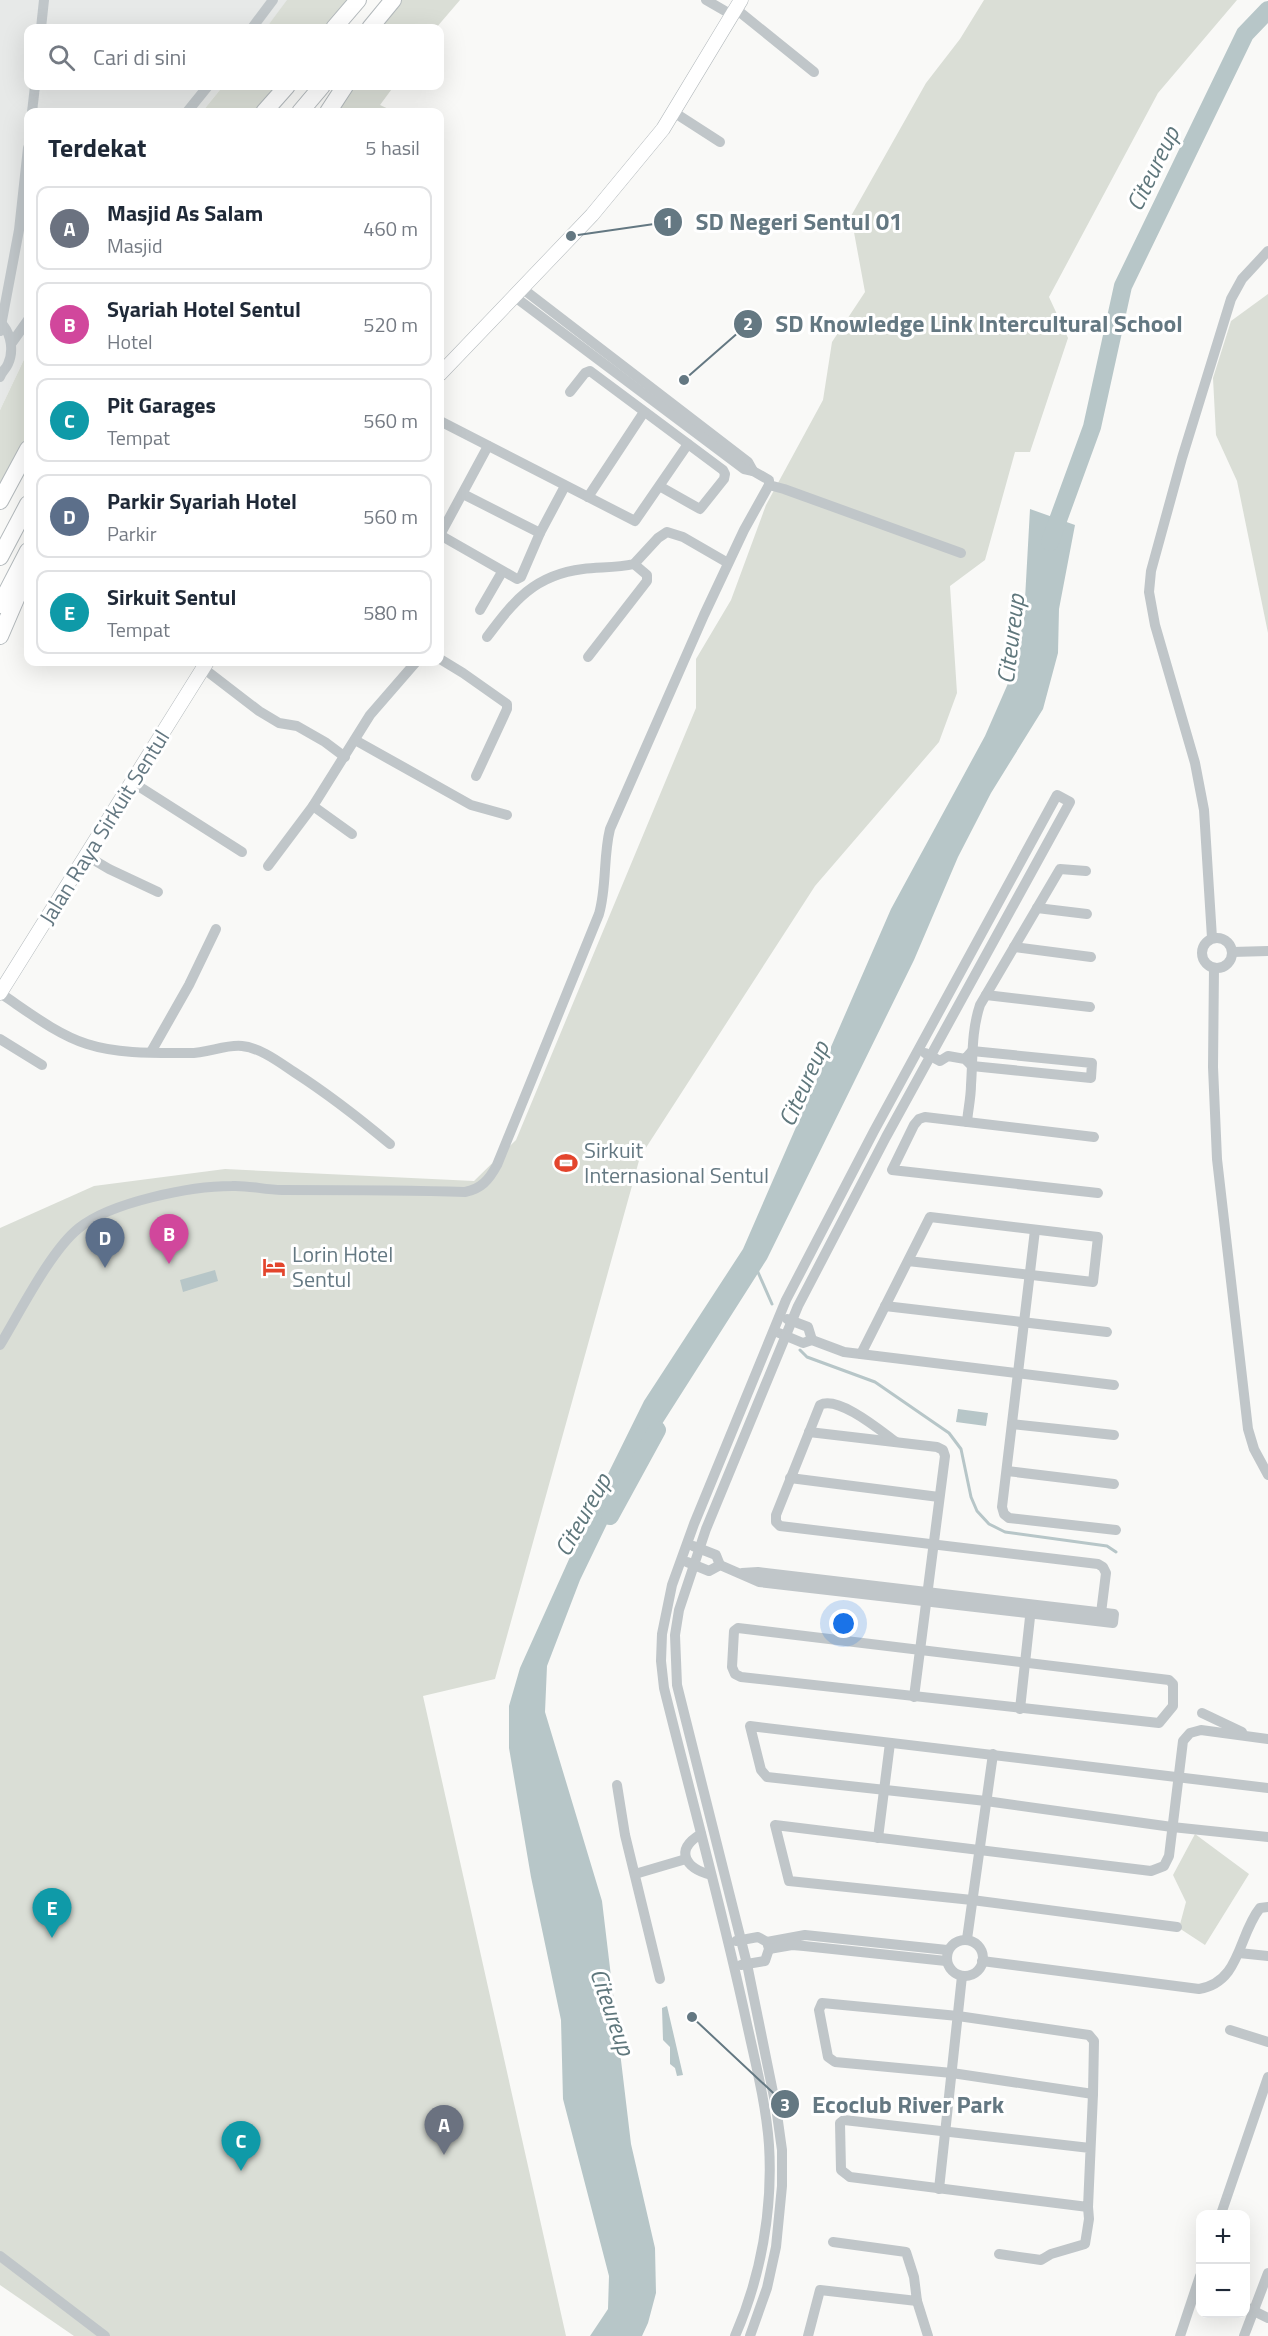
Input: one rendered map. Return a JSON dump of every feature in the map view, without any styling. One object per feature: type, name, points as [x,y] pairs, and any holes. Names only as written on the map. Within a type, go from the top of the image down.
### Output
[{"type":"highway","points":[[337,24],[358,0]]},
{"type":"highway","points":[[373,24],[394,0]]},
{"type":"highway","points":[[381,24],[394,0]]},
{"type":"highway","points":[[268,108],[283,90]]},
{"type":"highway","points":[[303,108],[319,90]]},
{"type":"highway","points":[[331,108],[342,90]]},
{"type":"highway","points":[[0,501],[24,456]]},
{"type":"highway","points":[[0,557],[24,512]]},
{"type":"highway","points":[[0,605],[24,559]]},
{"type":"highway","points":[[0,636],[24,581]]},
{"type":"main road","points":[[444,370],[592,214],[675,113],[736,8]]},
{"type":"main road","name":"Jalan Raya Sirkuit Sentul","points":[[0,993],[204,666]]},
{"type":"street","points":[[41,24],[44,0]]},
{"type":"street","points":[[255,24],[273,0]]},
{"type":"street","points":[[706,0],[736,8],[814,72]]},
{"type":"street","points":[[32,108],[35,90]]},
{"type":"street","points":[[190,108],[205,90]]},
{"type":"street","points":[[675,113],[720,142]]},
{"type":"street","points":[[0,371],[9,363],[11,344],[9,333],[1,328],[6,289],[19,230],[24,184]]},
{"type":"street","points":[[1212,938],[1204,810],[1192,752],[1155,625],[1149,592],[1151,571],[1179,469],[1231,299],[1242,279],[1268,251]]},
{"type":"street","points":[[0,1345],[56,1254],[78,1229],[99,1215],[156,1197],[202,1188],[233,1185],[280,1190],[465,1192],[483,1185],[491,1176],[599,914],[604,890],[605,857],[610,829],[728,563],[769,486],[769,480],[744,469],[519,293]]},
{"type":"street","points":[[11,344],[24,326]]},
{"type":"street","points":[[570,392],[585,373],[590,371],[723,470],[725,474],[724,479],[699,509],[661,486]]},
{"type":"street","points":[[588,497],[644,412]]},
{"type":"street","points":[[444,423],[635,521],[688,444]]},
{"type":"street","points":[[444,528],[488,446]]},
{"type":"street","points":[[444,537],[517,579],[521,577],[540,533],[565,486]]},
{"type":"street","points":[[769,486],[784,489],[961,553]]},
{"type":"street","points":[[463,494],[540,533]]},
{"type":"street","points":[[487,637],[517,599],[540,583],[560,574],[582,569],[634,564],[658,538],[667,532],[683,537],[728,563]]},
{"type":"street","points":[[588,657],[647,581],[647,575],[634,564]]},
{"type":"street","points":[[480,610],[502,572]]},
{"type":"street","points":[[444,662],[507,704],[507,709],[476,776]]},
{"type":"street","points":[[206,666],[259,711],[279,723],[297,726],[345,757]]},
{"type":"street","points":[[268,866],[314,806],[370,715],[413,666]]},
{"type":"street","points":[[355,740],[471,805],[507,815]]},
{"type":"street","points":[[132,782],[242,852]]},
{"type":"street","points":[[735,2336],[745,2314],[762,2254],[767,2213],[769,2145],[735,1965],[664,1688],[661,1661],[666,1607],[687,1544],[780,1315],[869,1141],[1057,795],[1070,802],[875,1158],[785,1336],[699,1549],[682,1599],[675,1635],[674,1660],[677,1686],[747,1964],[776,2107],[782,2150],[782,2186],[776,2247],[767,2288],[750,2336]]},
{"type":"street","points":[[314,806],[352,834]]},
{"type":"street","points":[[87,856],[158,892]]},
{"type":"street","points":[[966,1122],[975,1020],[986,995],[1060,869],[1086,871]]},
{"type":"street","points":[[1037,908],[1087,914]]},
{"type":"street","points":[[151,1052],[189,985],[216,929]]},
{"type":"street","points":[[1212,938],[1223,939],[1231,946],[1232,957],[1225,966],[1214,968],[1209,966],[1202,957],[1203,945],[1212,938]]},
{"type":"street","points":[[1014,947],[1091,957]]},
{"type":"street","points":[[1232,952],[1268,951]]},
{"type":"street","points":[[1214,968],[1213,1067],[1217,1159],[1248,1429],[1254,1449],[1268,1475]]},
{"type":"street","points":[[0,993],[42,1020],[85,1043],[115,1049],[151,1052],[197,1053],[232,1046],[243,1046],[254,1050],[274,1058],[319,1087],[390,1144]]},
{"type":"street","points":[[986,995],[1090,1006]]},
{"type":"street","points":[[927,1036],[946,1047],[948,1056]]},
{"type":"street","points":[[0,1039],[42,1065]]},
{"type":"street","points":[[920,1049],[940,1061],[948,1056],[1091,1078],[1092,1063],[970,1059]]},
{"type":"street","points":[[1094,1137],[925,1117],[914,1125],[892,1170],[1098,1193]]},
{"type":"street","points":[[861,1354],[930,1217],[1098,1237],[1093,1282],[908,1261]]},
{"type":"street","points":[[1035,1230],[1002,1508],[1004,1514],[1009,1518],[1116,1530]]},
{"type":"street","points":[[885,1306],[1107,1332]]},
{"type":"street","points":[[780,1315],[808,1328],[812,1340]]},
{"type":"street","points":[[773,1330],[803,1343],[812,1340],[844,1352],[1114,1385]]},
{"type":"street","points":[[687,1544],[716,1555],[720,1565],[759,1582],[1030,1609],[1101,1613],[1106,1573],[1098,1564],[780,1526],[776,1522],[776,1515],[820,1405],[825,1402],[833,1403],[864,1419],[896,1442]]},
{"type":"street","points":[[1012,1424],[1114,1435]]},
{"type":"street","points":[[809,1432],[937,1447],[943,1450],[945,1456],[914,1697]]},
{"type":"street","points":[[1006,1471],[1114,1484]]},
{"type":"street","points":[[790,1478],[939,1497]]},
{"type":"street","points":[[681,1560],[709,1571],[720,1565]]},
{"type":"street","points":[[1020,1709],[1030,1609]]},
{"type":"street","points":[[738,1628],[919,1649],[1169,1680],[1173,1684],[1173,1706],[1159,1723],[741,1677],[735,1674],[732,1667],[734,1631],[738,1628]]},
{"type":"street","points":[[1202,1713],[1254,1737]]},
{"type":"street","points":[[1268,1788],[750,1726],[760,1770],[767,1777],[986,1801],[1172,1827],[1268,1837]]},
{"type":"street","points":[[1177,1927],[972,1900],[789,1881],[775,1825],[1151,1871],[1164,1866],[1169,1856],[1183,1741],[1190,1733],[1201,1730],[1268,1739]]},
{"type":"street","points":[[878,1838],[890,1743]]},
{"type":"street","points":[[967,1939],[993,1754]]},
{"type":"street","points":[[617,1785],[625,1835],[660,1979]]},
{"type":"street","points":[[700,1834],[690,1840],[685,1849],[686,1859],[691,1867],[711,1875]]},
{"type":"street","points":[[635,1874],[686,1859]]},
{"type":"street","points":[[982,1961],[1199,1989],[1213,1987],[1223,1979],[1239,1953],[1255,1915],[1260,1908],[1268,1907]]},
{"type":"street","points":[[729,1942],[758,1937],[768,1945],[805,1941],[947,1955]]},
{"type":"street","points":[[967,1939],[977,1944],[983,1954],[982,1965],[974,1974],[962,1976],[952,1971],[947,1955],[955,1941],[967,1939]]},
{"type":"street","points":[[735,1965],[765,1961],[768,1945]]},
{"type":"street","points":[[1239,1953],[1268,1956]]},
{"type":"street","points":[[939,2189],[962,1976]]},
{"type":"street","points":[[999,2254],[1041,2260],[1051,2254],[1084,2244],[1089,2219],[1088,2208],[1093,2094],[1094,2041],[1089,2035],[958,2016],[822,2003],[819,2010],[828,2057],[835,2062],[952,2073],[1093,2094]]},
{"type":"street","points":[[1230,2030],[1268,2042]]},
{"type":"street","points":[[1222,2210],[1268,2077]]},
{"type":"street","points":[[1088,2208],[850,2177],[841,2170],[840,2122],[844,2120],[1090,2148]]},
{"type":"street","points":[[833,2242],[906,2252],[928,2336]]},
{"type":"street","points":[[0,2256],[105,2336]]},
{"type":"street","points":[[1244,2336],[1251,2309],[1268,2273]]},
{"type":"street","points":[[808,2336],[820,2290],[917,2301]]},
{"type":"street","points":[[1180,2336],[1196,2296]]},
{"type":"street","points":[[1251,2309],[1268,2318]]},
{"type":"shaded area","points":[[0,0],[288,0],[269,24],[24,24],[24,90],[220,90],[205,108],[24,108],[24,359],[0,410]]},
{"type":"shaded area","points":[[287,0],[358,0],[337,24],[269,24]]},
{"type":"shaded area","points":[[395,0],[460,0],[439,24],[381,24]]},
{"type":"shaded area","name":"Sirkuit Internasional Sentul","points":[[984,0],[1237,0],[1158,93],[1049,297],[1068,338],[1030,452],[1015,452],[985,560],[950,586],[957,693],[939,742],[815,886],[640,1157],[495,1679],[423,1696],[566,2336],[74,2336],[0,2285],[0,1228],[94,1186],[225,1169],[474,1181],[516,1140],[696,708],[696,659],[731,600],[766,505],[823,400],[832,342],[865,292],[851,216],[926,83],[960,39]]},
{"type":"shaded area","points":[[220,90],[283,90],[268,108],[205,108]]},
{"type":"shaded area","points":[[342,90],[391,90],[380,105],[386,108],[331,108]]},
{"type":"shaded area","points":[[1268,294],[1268,633],[1237,481],[1216,435],[1213,378],[1231,321]]},
{"type":"shaded area","points":[[24,359],[24,456],[0,501],[0,410]]},
{"type":"shaded area","points":[[1195,1834],[1249,1874],[1205,1945],[1179,1928],[1186,1902],[1173,1875]]},
{"type":"water","points":[[1030,509],[1075,525],[1059,609],[1058,653],[1043,709],[991,793],[958,857],[914,960],[767,1259],[634,1468],[580,1580],[547,1666],[545,1712],[602,1901],[631,2144],[655,2248],[656,2293],[642,2336],[590,2336],[608,2309],[609,2276],[563,2099],[561,2020],[531,1877],[509,1748],[509,1706],[520,1668],[602,1486],[644,1401],[743,1249],[891,909],[985,736],[1013,672],[1024,617]]},
{"type":"water","points":[[215,1270],[218,1281],[183,1292],[180,1280]]},
{"type":"water","points":[[958,1409],[988,1413],[986,1426],[956,1422]]},
{"type":"water","points":[[667,2006],[683,2075],[677,2076],[675,2068],[670,2064],[670,2047],[663,2040],[662,2008]]},
{"type":"waterway","name":"Citeureup","points":[[1050,542],[1092,427],[1123,286],[1245,34],[1268,10]]},
{"type":"waterway","points":[[757,1270],[772,1304]]},
{"type":"waterway","points":[[800,1350],[807,1357],[875,1382],[949,1433],[961,1449],[971,1497],[977,1511],[989,1524],[1005,1532],[1107,1546],[1116,1552]]},
{"type":"waterway","name":"Citeureup","points":[[610,1516],[657,1430]]},
{"type":"place","name":"SD Negeri Sentul 01","points":[[571,236]]},
{"type":"place","name":"SD Knowledge Link Intercultural School","points":[[684,380]]},
{"type":"place","name":"Sirkuit Internasional Sentul","points":[[566,1163]]},
{"type":"place","name":"Syariah Hotel Sentul","points":[[169,1264]]},
{"type":"place","name":"Lorin Hotel Sentul","points":[[274,1267]]},
{"type":"place","name":"Parkir Syariah Hotel","points":[[105,1268]]},
{"type":"place","name":"Sirkuit Sentul","points":[[52,1938]]},
{"type":"place","name":"Ecoclub River Park","points":[[692,2017]]},
{"type":"place","name":"Masjid As Salam","points":[[444,2155]]},
{"type":"place","name":"Pit Garages","points":[[241,2171]]}]
